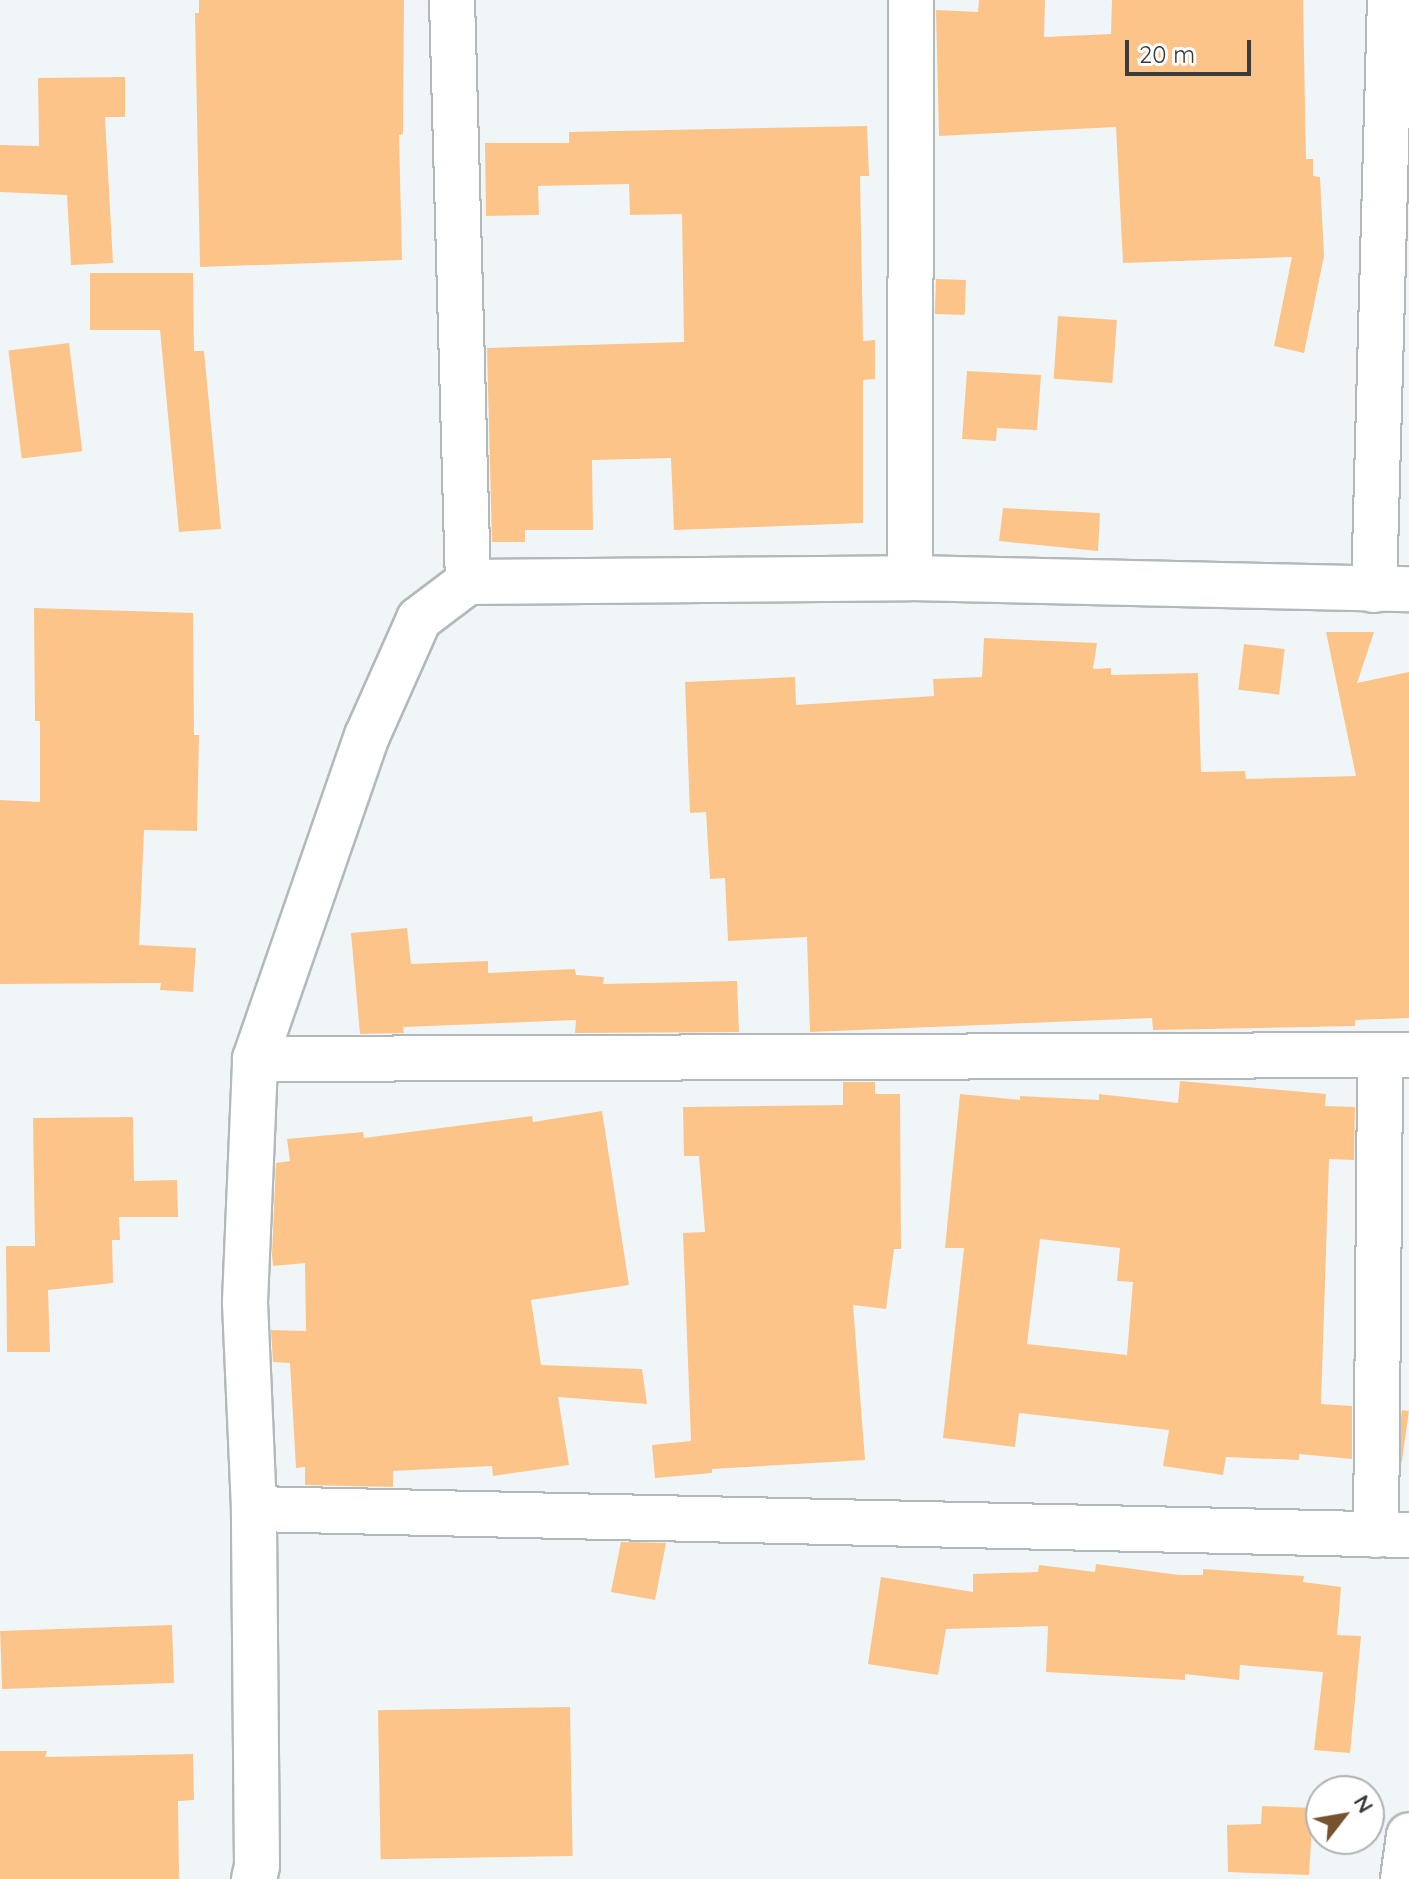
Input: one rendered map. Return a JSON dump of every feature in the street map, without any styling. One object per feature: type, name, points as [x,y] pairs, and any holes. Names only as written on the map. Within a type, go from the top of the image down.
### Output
[{"type":"street","points":[[452,0],[468,582]]},
{"type":"street","points":[[910,578],[911,0]]},
{"type":"street","points":[[254,1879],[257,1866],[254,1509],[245,1302],[255,1059],[367,736],[419,619],[468,582],[910,578],[1392,590],[1390,0]]},
{"type":"street","points":[[254,1509],[1392,1535],[1395,1056],[255,1059]]},
{"type":"street","points":[[1403,1879],[1409,1835]]},
{"type":"building","points":[[199,0],[404,0],[403,134],[399,135],[402,260],[200,267],[195,13],[199,13]]},
{"type":"building","points":[[979,0],[1045,0],[1044,37],[1111,34],[1112,0],[1303,0],[1306,159],[1313,159],[1313,176],[1320,177],[1324,256],[1304,353],[1274,346],[1292,257],[1123,263],[1116,127],[939,136],[936,10],[978,12]]},
{"type":"building","points":[[125,77],[125,117],[105,117],[113,263],[71,265],[67,195],[0,192],[0,145],[39,146],[38,78]]},
{"type":"building","points":[[867,126],[869,176],[860,176],[863,341],[875,340],[875,379],[863,380],[863,523],[674,530],[671,458],[592,460],[593,530],[525,530],[525,542],[492,542],[487,348],[684,342],[682,214],[630,215],[629,184],[538,186],[539,215],[486,216],[485,143],[569,143],[569,132]]},
{"type":"building","points":[[90,273],[193,273],[194,351],[204,351],[221,529],[179,532],[160,330],[90,330]]},
{"type":"building","points":[[936,279],[966,280],[965,315],[935,314]]},
{"type":"building","points":[[1058,316],[1117,320],[1112,383],[1054,379]]},
{"type":"building","points":[[69,343],[82,451],[22,459],[8,350]]},
{"type":"building","points":[[967,371],[1041,375],[1037,430],[997,428],[996,441],[962,439]]},
{"type":"building","points":[[1003,508],[1100,513],[1098,551],[999,541]]},
{"type":"building","points":[[34,608],[193,613],[194,735],[199,735],[197,831],[144,830],[139,945],[196,948],[193,992],[160,990],[161,983],[0,984],[0,800],[40,802],[40,721],[35,721]]},
{"type":"building","points":[[1326,632],[1374,632],[1357,683],[1409,672],[1409,1018],[1355,1020],[1355,1026],[1153,1030],[1152,1018],[810,1032],[807,937],[728,941],[725,878],[710,879],[706,812],[690,813],[685,682],[795,677],[796,705],[934,696],[933,679],[982,677],[984,638],[1097,643],[1093,669],[1111,668],[1111,675],[1198,673],[1201,772],[1245,771],[1246,779],[1356,776]]},
{"type":"building","points":[[1244,644],[1285,649],[1279,695],[1238,690]]},
{"type":"building","points":[[407,928],[411,964],[488,961],[488,973],[575,969],[576,975],[604,977],[603,984],[737,981],[739,1032],[575,1033],[576,1020],[403,1027],[404,1033],[360,1034],[351,933]]},
{"type":"building","points":[[1180,1081],[1326,1094],[1325,1106],[1355,1107],[1354,1160],[1329,1159],[1321,1404],[1352,1406],[1352,1459],[1299,1454],[1299,1460],[1226,1457],[1223,1475],[1163,1466],[1169,1430],[1019,1413],[1015,1447],[943,1438],[964,1248],[945,1248],[960,1094],[1020,1100],[1020,1096],[1099,1100],[1099,1094],[1178,1103]],"holes":[[[1040,1239],[1120,1248],[1117,1281],[1133,1282],[1127,1355],[1027,1344]]]},
{"type":"building","points":[[843,1082],[875,1082],[875,1094],[900,1094],[901,1249],[894,1249],[886,1309],[853,1305],[865,1460],[712,1469],[712,1473],[655,1478],[652,1445],[691,1441],[683,1233],[705,1232],[699,1156],[684,1156],[683,1107],[843,1105]]},
{"type":"building","points":[[602,1111],[629,1285],[531,1300],[541,1365],[642,1369],[647,1404],[558,1397],[569,1465],[493,1476],[492,1466],[393,1471],[393,1487],[305,1485],[305,1467],[296,1468],[290,1363],[273,1362],[271,1330],[306,1331],[305,1263],[273,1266],[276,1163],[290,1161],[287,1139],[363,1132],[364,1138],[532,1116],[533,1122]]},
{"type":"building","points":[[133,1117],[134,1181],[177,1180],[178,1217],[119,1217],[120,1240],[112,1240],[113,1283],[48,1290],[50,1352],[7,1352],[6,1246],[35,1246],[33,1118]]},
{"type":"building","points":[[1402,1410],[1409,1411],[1402,1462],[1395,1461]]},
{"type":"building","points":[[621,1542],[666,1543],[655,1600],[611,1592]]},
{"type":"building","points":[[1096,1564],[1179,1575],[1203,1575],[1203,1569],[1304,1576],[1303,1582],[1341,1587],[1337,1635],[1361,1636],[1350,1753],[1314,1750],[1323,1672],[1240,1665],[1239,1680],[1185,1674],[1185,1680],[1046,1672],[1048,1626],[946,1629],[938,1675],[868,1664],[881,1577],[973,1592],[973,1574],[1038,1572],[1039,1565],[1095,1572]]},
{"type":"building","points":[[172,1625],[174,1683],[2,1689],[0,1631]]},
{"type":"building","points":[[570,1707],[573,1856],[381,1859],[378,1710]]},
{"type":"building","points":[[0,1751],[47,1751],[45,1757],[193,1754],[194,1800],[178,1801],[179,1879],[0,1879]]},
{"type":"building","points":[[1262,1806],[1305,1808],[1305,1855],[1310,1855],[1309,1875],[1228,1872],[1227,1825],[1261,1824]]}]
